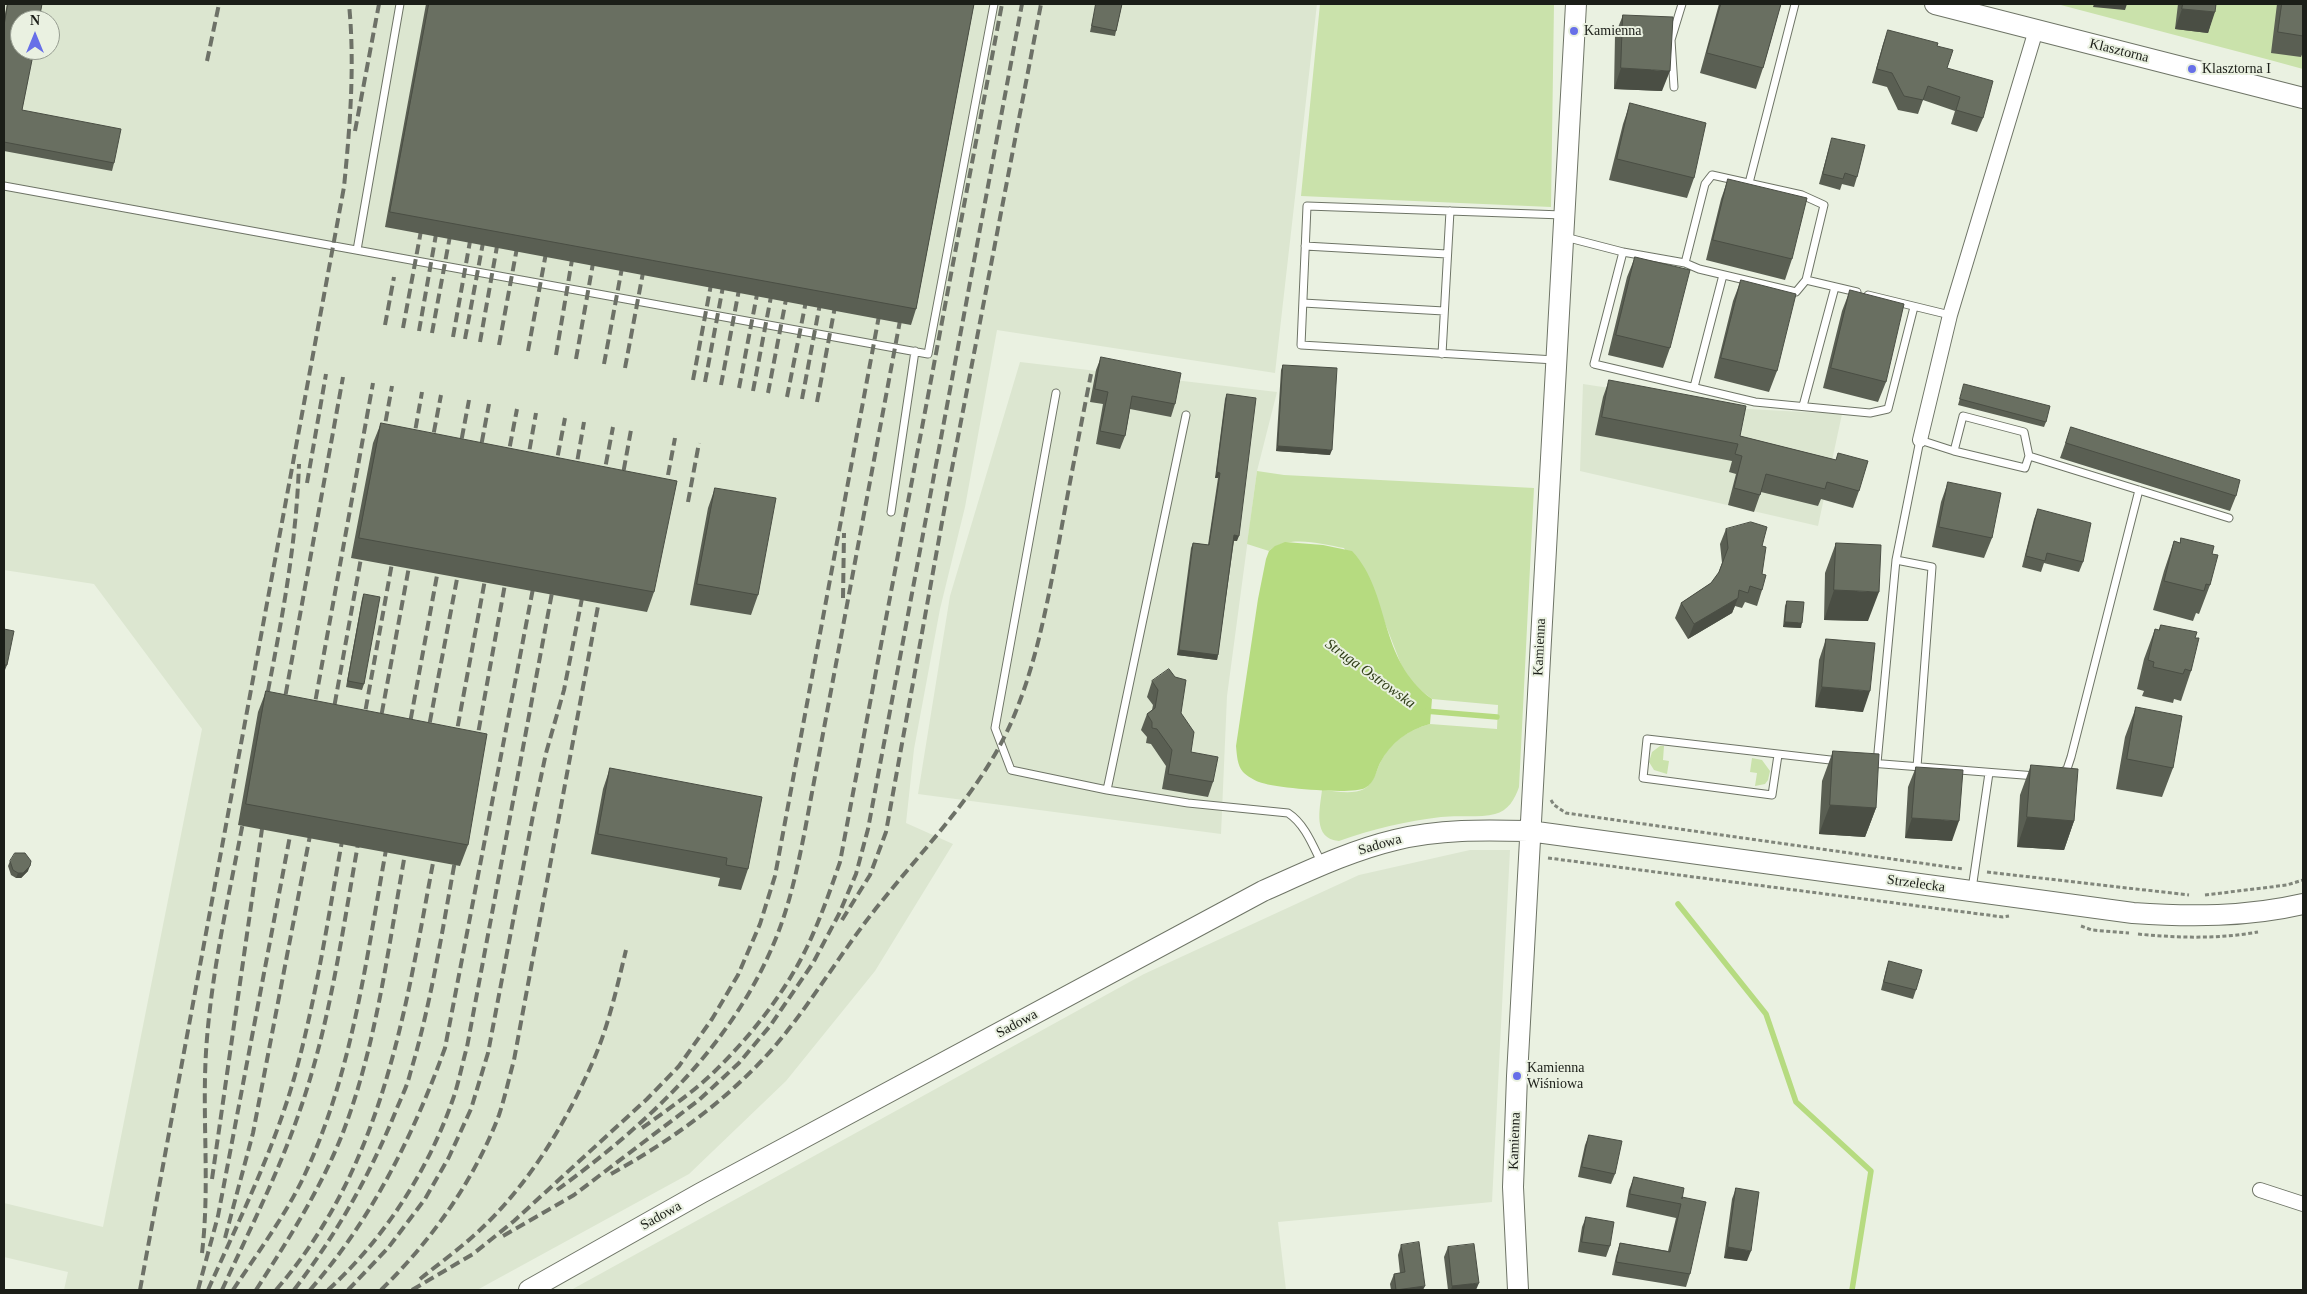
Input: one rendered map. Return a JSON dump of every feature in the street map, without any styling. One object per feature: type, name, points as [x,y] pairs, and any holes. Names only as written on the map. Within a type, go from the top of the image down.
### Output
[{"type":"street","name":"Kamienna","points":[[1518,1290],[1513,1187],[1529,831],[1576,4]]},
{"type":"street","name":"Klasztorna","points":[[1935,4],[2303,98]]},
{"type":"street","points":[[1920,440],[1950,315],[2036,30]]},
{"type":"street","name":"Sadowa","points":[[529,1290],[701,1193],[1254,896],[1322,864],[1375,845],[1426,834],[1473,830],[1529,831]]},
{"type":"street","name":"Strzelecka","points":[[1529,831],[2124,912],[2190,917],[2259,912],[2303,904]]},
{"type":"street","points":[[2260,1190],[2303,1204]]},
{"type":"lane","points":[[356,250],[400,4]]},
{"type":"lane","points":[[4,186],[928,354],[994,4]]},
{"type":"lane","points":[[1674,87],[1671,40],[1682,4]]},
{"type":"lane","points":[[1749,183],[1794,4]]},
{"type":"lane","points":[[1562,237],[1622,252],[1685,263],[1699,269],[1796,292],[1806,280],[1824,205],[1802,195],[1712,175],[1705,184],[1685,263]]},
{"type":"lane","points":[[1556,360],[1302,345],[1307,206],[1564,215]]},
{"type":"lane","points":[[1442,354],[1450,211]]},
{"type":"lane","points":[[1305,246],[1447,254]]},
{"type":"lane","points":[[1622,252],[1594,364],[1755,402],[1870,413],[1888,409],[1914,307]]},
{"type":"lane","points":[[1694,388],[1724,275]]},
{"type":"lane","points":[[1806,280],[1950,315]]},
{"type":"lane","points":[[1803,406],[1835,287]]},
{"type":"lane","points":[[1303,303],[1444,311]]},
{"type":"lane","points":[[891,512],[915,351]]},
{"type":"lane","points":[[1056,394],[995,728],[1011,770],[1107,790],[1188,803],[1288,813],[1296,818],[1303,827],[1322,864]]},
{"type":"lane","points":[[1107,790],[1186,415]]},
{"type":"lane","points":[[1877,764],[1896,560],[1920,440],[1954,451],[2026,468],[2029,456],[2024,432],[1963,416],[1954,451]]},
{"type":"lane","points":[[2029,456],[2229,518]]},
{"type":"lane","points":[[1859,762],[2048,776],[2058,776],[2067,769],[2138,490]]},
{"type":"lane","points":[[1896,560],[1932,567],[1917,767]]},
{"type":"lane","points":[[1778,755],[1772,795],[1643,778],[1647,739],[1849,762]]},
{"type":"lane","points":[[1972,892],[1989,773]]},
{"type":"path","points":[[1533,784],[1546,782],[1546,788],[1554,805],[1566,813],[1976,870],[2197,896],[2288,885],[2303,880]]},
{"type":"shaded area","points":[[4,4],[1317,4],[1275,373],[997,330],[965,507],[940,609],[914,749],[906,823],[953,844],[875,971],[786,1081],[689,1174],[477,1290],[64,1290],[68,1272],[4,1257],[4,1203],[103,1227],[202,729],[94,584],[4,570]]},
{"type":"shaded area","points":[[1320,4],[1554,4],[1551,207],[1301,196]]},
{"type":"shaded area","points":[[2057,4],[2303,4],[2303,69],[2270,60]]},
{"type":"shaded area","points":[[1020,362],[1277,392],[1257,471],[1227,696],[1221,834],[918,794],[950,596]]},
{"type":"shaded area","points":[[1583,384],[1748,409],[1842,414],[1818,526],[1580,471]]},
{"type":"shaded area","points":[[1257,471],[1284,475],[1534,488],[1519,787],[1513,800],[1504,810],[1489,815],[1447,816],[1415,821],[1377,829],[1339,841],[1330,839],[1325,835],[1321,829],[1319,814],[1322,790],[1349,792],[1364,789],[1372,781],[1384,756],[1394,743],[1407,733],[1430,724],[1497,729],[1498,705],[1432,699],[1414,685],[1404,672],[1383,618],[1344,548],[1316,543],[1295,542],[1277,546],[1269,551],[1247,544]]},
{"type":"shaded area","points":[[1660,746],[1664,746],[1663,760],[1669,761],[1667,774],[1654,770],[1649,762],[1652,752]]},
{"type":"shaded area","points":[[1752,758],[1762,760],[1770,771],[1765,784],[1755,786],[1757,773],[1750,772]]},
{"type":"shaded area","points":[[1470,850],[1510,850],[1492,1202],[1278,1222],[1286,1290],[571,1290],[1144,974],[1359,875]]},
{"type":"water","points":[[1285,542],[1323,545],[1352,551],[1365,568],[1374,587],[1393,646],[1402,665],[1414,683],[1432,699],[1430,724],[1407,733],[1395,743],[1384,756],[1373,780],[1365,788],[1330,791],[1267,784],[1246,775],[1238,763],[1236,746],[1258,599],[1266,559],[1269,551]]},
{"type":"building","points":[[8,4],[42,4],[41,10],[10,10],[10,60],[32,60],[22,110],[121,129],[114,163],[4,142],[4,26]]},
{"type":"building","points":[[429,4],[974,4],[916,309],[390,212]]},
{"type":"building","points":[[1096,4],[1122,4],[1116,31],[1092,26]]},
{"type":"building","points":[[1721,4],[1781,4],[1763,68],[1707,53]]},
{"type":"building","points":[[2183,4],[2216,4],[2215,12],[2182,9]]},
{"type":"building","points":[[2282,4],[2303,4],[2303,36],[2278,32]]},
{"type":"building","points":[[1623,15],[1673,17],[1670,71],[1621,68]]},
{"type":"building","points":[[1888,30],[1938,43],[1937,46],[1953,50],[1947,68],[1993,81],[1983,118],[1956,110],[1960,97],[1928,86],[1923,100],[1904,96],[1892,73],[1877,69]]},
{"type":"building","points":[[1630,103],[1706,123],[1694,178],[1617,159]]},
{"type":"building","points":[[1832,138],[1865,145],[1857,177],[1845,173],[1843,179],[1823,174]]},
{"type":"building","points":[[1728,179],[1807,198],[1792,259],[1713,240]]},
{"type":"building","points":[[1635,257],[1690,270],[1670,348],[1616,335]]},
{"type":"building","points":[[1741,280],[1796,294],[1777,371],[1721,358]]},
{"type":"building","points":[[1850,290],[1904,304],[1886,382],[1831,368]]},
{"type":"building","points":[[1101,357],[1181,373],[1175,404],[1132,396],[1125,436],[1100,431],[1108,392],[1095,389]]},
{"type":"building","points":[[1283,365],[1337,368],[1332,450],[1278,446]]},
{"type":"building","points":[[1609,380],[1746,406],[1740,436],[1836,460],[1838,453],[1868,461],[1859,491],[1827,482],[1825,489],[1766,474],[1760,495],[1734,488],[1742,456],[1735,454],[1738,444],[1602,417]]},
{"type":"building","points":[[1964,384],[2050,406],[2046,422],[1960,399]]},
{"type":"building","points":[[1227,394],[1256,398],[1239,536],[1234,535],[1218,655],[1179,650],[1193,543],[1209,545],[1220,473],[1217,472]]},
{"type":"building","points":[[381,423],[677,481],[654,592],[359,538]]},
{"type":"building","points":[[2071,427],[2240,480],[2236,496],[2066,443]]},
{"type":"building","points":[[1948,482],[2001,493],[1992,538],[1939,527]]},
{"type":"building","points":[[715,488],[776,498],[758,595],[697,584]]},
{"type":"building","points":[[2038,509],[2091,523],[2083,562],[2047,553],[2045,561],[2026,556]]},
{"type":"building","points":[[1751,522],[1767,527],[1762,546],[1766,547],[1762,574],[1766,575],[1762,590],[1750,586],[1748,593],[1739,590],[1738,598],[1694,624],[1681,603],[1711,583],[1719,572],[1728,548],[1726,529]]},
{"type":"building","points":[[2181,538],[2214,546],[2212,554],[2218,555],[2210,585],[2206,584],[2204,591],[2164,581],[2174,541],[2180,543]]},
{"type":"building","points":[[1836,543],[1881,545],[1879,592],[1834,590]]},
{"type":"building","points":[[364,594],[380,597],[364,684],[348,681]]},
{"type":"building","points":[[1787,601],[1804,602],[1802,623],[1785,622]]},
{"type":"building","points":[[2161,625],[2197,632],[2195,638],[2199,638],[2191,671],[2185,669],[2183,674],[2153,667],[2154,662],[2148,660],[2155,629],[2159,630]]},
{"type":"building","points":[[4,629],[14,631],[7,665],[4,665]]},
{"type":"building","points":[[1826,639],[1875,643],[1870,691],[1822,687]]},
{"type":"building","points":[[1169,669],[1175,677],[1186,680],[1181,713],[1194,732],[1191,752],[1218,757],[1213,782],[1168,774],[1172,750],[1157,729],[1152,728],[1152,722],[1147,714],[1155,708],[1158,690],[1152,681]]},
{"type":"building","points":[[266,691],[487,734],[468,845],[246,804]]},
{"type":"building","points":[[2136,707],[2182,716],[2173,768],[2127,759]]},
{"type":"building","points":[[1833,751],[1879,754],[1876,808],[1830,805]]},
{"type":"building","points":[[2031,765],[2078,769],[2074,821],[2027,817]]},
{"type":"building","points":[[1916,767],[1963,770],[1959,821],[1912,818]]},
{"type":"building","points":[[610,768],[762,797],[748,869],[726,865],[727,858],[598,834]]},
{"type":"building","points":[[15,853],[25,853],[31,861],[30,866],[23,873],[13,870],[10,861]]},
{"type":"building","points":[[1889,961],[1922,970],[1916,990],[1884,982]]},
{"type":"building","points":[[1589,1135],[1622,1141],[1615,1174],[1582,1167]]},
{"type":"building","points":[[1634,1177],[1684,1188],[1682,1197],[1706,1202],[1690,1274],[1616,1262],[1620,1243],[1670,1252],[1681,1204],[1630,1194]]},
{"type":"building","points":[[1736,1188],[1759,1192],[1751,1251],[1728,1247]]},
{"type":"building","points":[[1586,1217],[1614,1222],[1610,1246],[1582,1242]]},
{"type":"building","points":[[1419,1242],[1425,1286],[1396,1290],[1394,1274],[1405,1272],[1401,1245]]},
{"type":"building","points":[[1474,1244],[1479,1283],[1452,1286],[1448,1247]]},
{"type":"waterway","name":"Struga Ostrowska","points":[[1425,711],[1497,717]]},
{"type":"waterway","points":[[1678,904],[1766,1014],[1796,1102],[1871,1171],[1852,1290]]},
{"type":"railway","points":[[207,61],[219,4]]},
{"type":"railway","points":[[140,1290],[344,187],[352,73],[349,4]]},
{"type":"railway","points":[[355,131],[379,4]]},
{"type":"railway","points":[[642,1128],[714,1072],[766,1014],[788,981],[807,947],[821,916],[840,862],[1002,4]]},
{"type":"railway","points":[[503,1236],[574,1195],[699,1100],[739,1063],[770,1026],[813,963],[839,914],[856,874],[868,829],[1022,4]]},
{"type":"railway","points":[[842,920],[870,875],[886,832],[948,489],[1041,4]]},
{"type":"railway","points":[[403,328],[423,220]]},
{"type":"railway","points":[[419,331],[438,223]]},
{"type":"railway","points":[[432,333],[452,225]]},
{"type":"railway","points":[[453,337],[472,230]]},
{"type":"railway","points":[[465,339],[485,232]]},
{"type":"railway","points":[[480,342],[499,235]]},
{"type":"railway","points":[[499,345],[519,237]]},
{"type":"railway","points":[[528,351],[548,242]]},
{"type":"railway","points":[[556,355],[574,248]]},
{"type":"railway","points":[[576,359],[595,252]]},
{"type":"railway","points":[[604,364],[624,257]]},
{"type":"railway","points":[[625,368],[645,262]]},
{"type":"railway","points":[[693,380],[713,274]]},
{"type":"railway","points":[[705,382],[725,276]]},
{"type":"railway","points":[[385,325],[394,277]]},
{"type":"railway","points":[[721,385],[741,279]]},
{"type":"railway","points":[[739,388],[759,284]]},
{"type":"railway","points":[[753,391],[773,286]]},
{"type":"railway","points":[[768,393],[788,289]]},
{"type":"railway","points":[[787,397],[808,291]]},
{"type":"railway","points":[[802,399],[822,293]]},
{"type":"railway","points":[[817,402],[837,296]]},
{"type":"railway","points":[[412,1290],[473,1254],[514,1221],[647,1099],[679,1066],[712,1019],[738,975],[760,924],[775,876],[881,305]]},
{"type":"railway","points":[[557,1190],[624,1137],[656,1108],[714,1045],[739,1010],[760,973],[778,933],[797,869],[805,830],[902,310]]},
{"type":"railway","points":[[307,483],[326,374]]},
{"type":"railway","points":[[611,1174],[678,1133],[699,1117],[739,1084],[775,1046],[868,919],[974,787],[990,763],[1016,711],[1042,627],[1091,374]]},
{"type":"railway","points":[[283,709],[343,377]]},
{"type":"railway","points":[[313,714],[373,383]]},
{"type":"railway","points":[[383,436],[392,386]]},
{"type":"railway","points":[[413,443],[422,392]]},
{"type":"railway","points":[[431,447],[441,395]]},
{"type":"railway","points":[[459,453],[469,400]]},
{"type":"railway","points":[[479,457],[489,404]]},
{"type":"railway","points":[[507,461],[517,409]]},
{"type":"railway","points":[[527,464],[536,413]]},
{"type":"railway","points":[[555,470],[565,418]]},
{"type":"railway","points":[[575,474],[584,422]]},
{"type":"railway","points":[[603,479],[613,427]]},
{"type":"railway","points":[[621,485],[631,430]]},
{"type":"railway","points":[[668,475],[675,438]]},
{"type":"railway","points":[[688,502],[699,443]]},
{"type":"railway","points":[[265,706],[291,556],[299,464]]},
{"type":"railway","points":[[843,598],[844,533]]},
{"type":"railway","points":[[332,719],[363,547]]},
{"type":"railway","points":[[363,724],[394,552]]},
{"type":"railway","points":[[379,728],[411,556]]},
{"type":"railway","points":[[408,734],[440,559]]},
{"type":"railway","points":[[427,737],[460,563]]},
{"type":"railway","points":[[455,741],[487,569]]},
{"type":"railway","points":[[476,745],[507,573]]},
{"type":"railway","points":[[310,1290],[353,1235],[389,1175],[405,1145],[445,1048],[535,578]]},
{"type":"railway","points":[[328,1290],[368,1249],[402,1202],[431,1152],[455,1093],[467,1047],[554,582]]},
{"type":"railway","points":[[348,1290],[388,1248],[425,1199],[449,1157],[471,1109],[488,1053],[534,810],[546,753],[564,690],[584,588]]},
{"type":"railway","points":[[381,1290],[417,1251],[449,1209],[477,1163],[499,1115],[514,1060],[601,590]]},
{"type":"railway","points":[[202,1253],[205,1203],[205,1077],[208,1022],[222,931],[245,812]]},
{"type":"railway","points":[[212,1179],[264,815]]},
{"type":"railway","points":[[198,1290],[218,1216],[293,820]]},
{"type":"railway","points":[[225,1238],[253,1133],[312,825]]},
{"type":"railway","points":[[208,1290],[244,1211],[287,1103],[303,1045],[316,984],[344,830]]},
{"type":"railway","points":[[222,1290],[283,1156],[311,1076],[328,1008],[360,833]]},
{"type":"railway","points":[[233,1290],[289,1204],[305,1174],[322,1134],[336,1093],[357,1010],[388,839]]},
{"type":"railway","points":[[256,1290],[314,1195],[342,1135],[354,1100],[374,1027],[407,843]]},
{"type":"railway","points":[[276,1290],[313,1241],[343,1189],[367,1136],[386,1080],[401,1023],[436,847]]},
{"type":"railway","points":[[294,1290],[338,1227],[363,1183],[407,1084],[431,991],[457,850]]},
{"type":"railway","points":[[420,1279],[464,1244],[490,1220],[526,1179],[557,1133],[583,1084],[599,1046],[626,950]]},
{"type":"place","name":"Kamienna","points":[[1574,31]]},
{"type":"place","name":"Klasztorna I","points":[[2192,69]]},
{"type":"place","name":"Kamienna Wiśniowa","points":[[1517,1076]]}]
